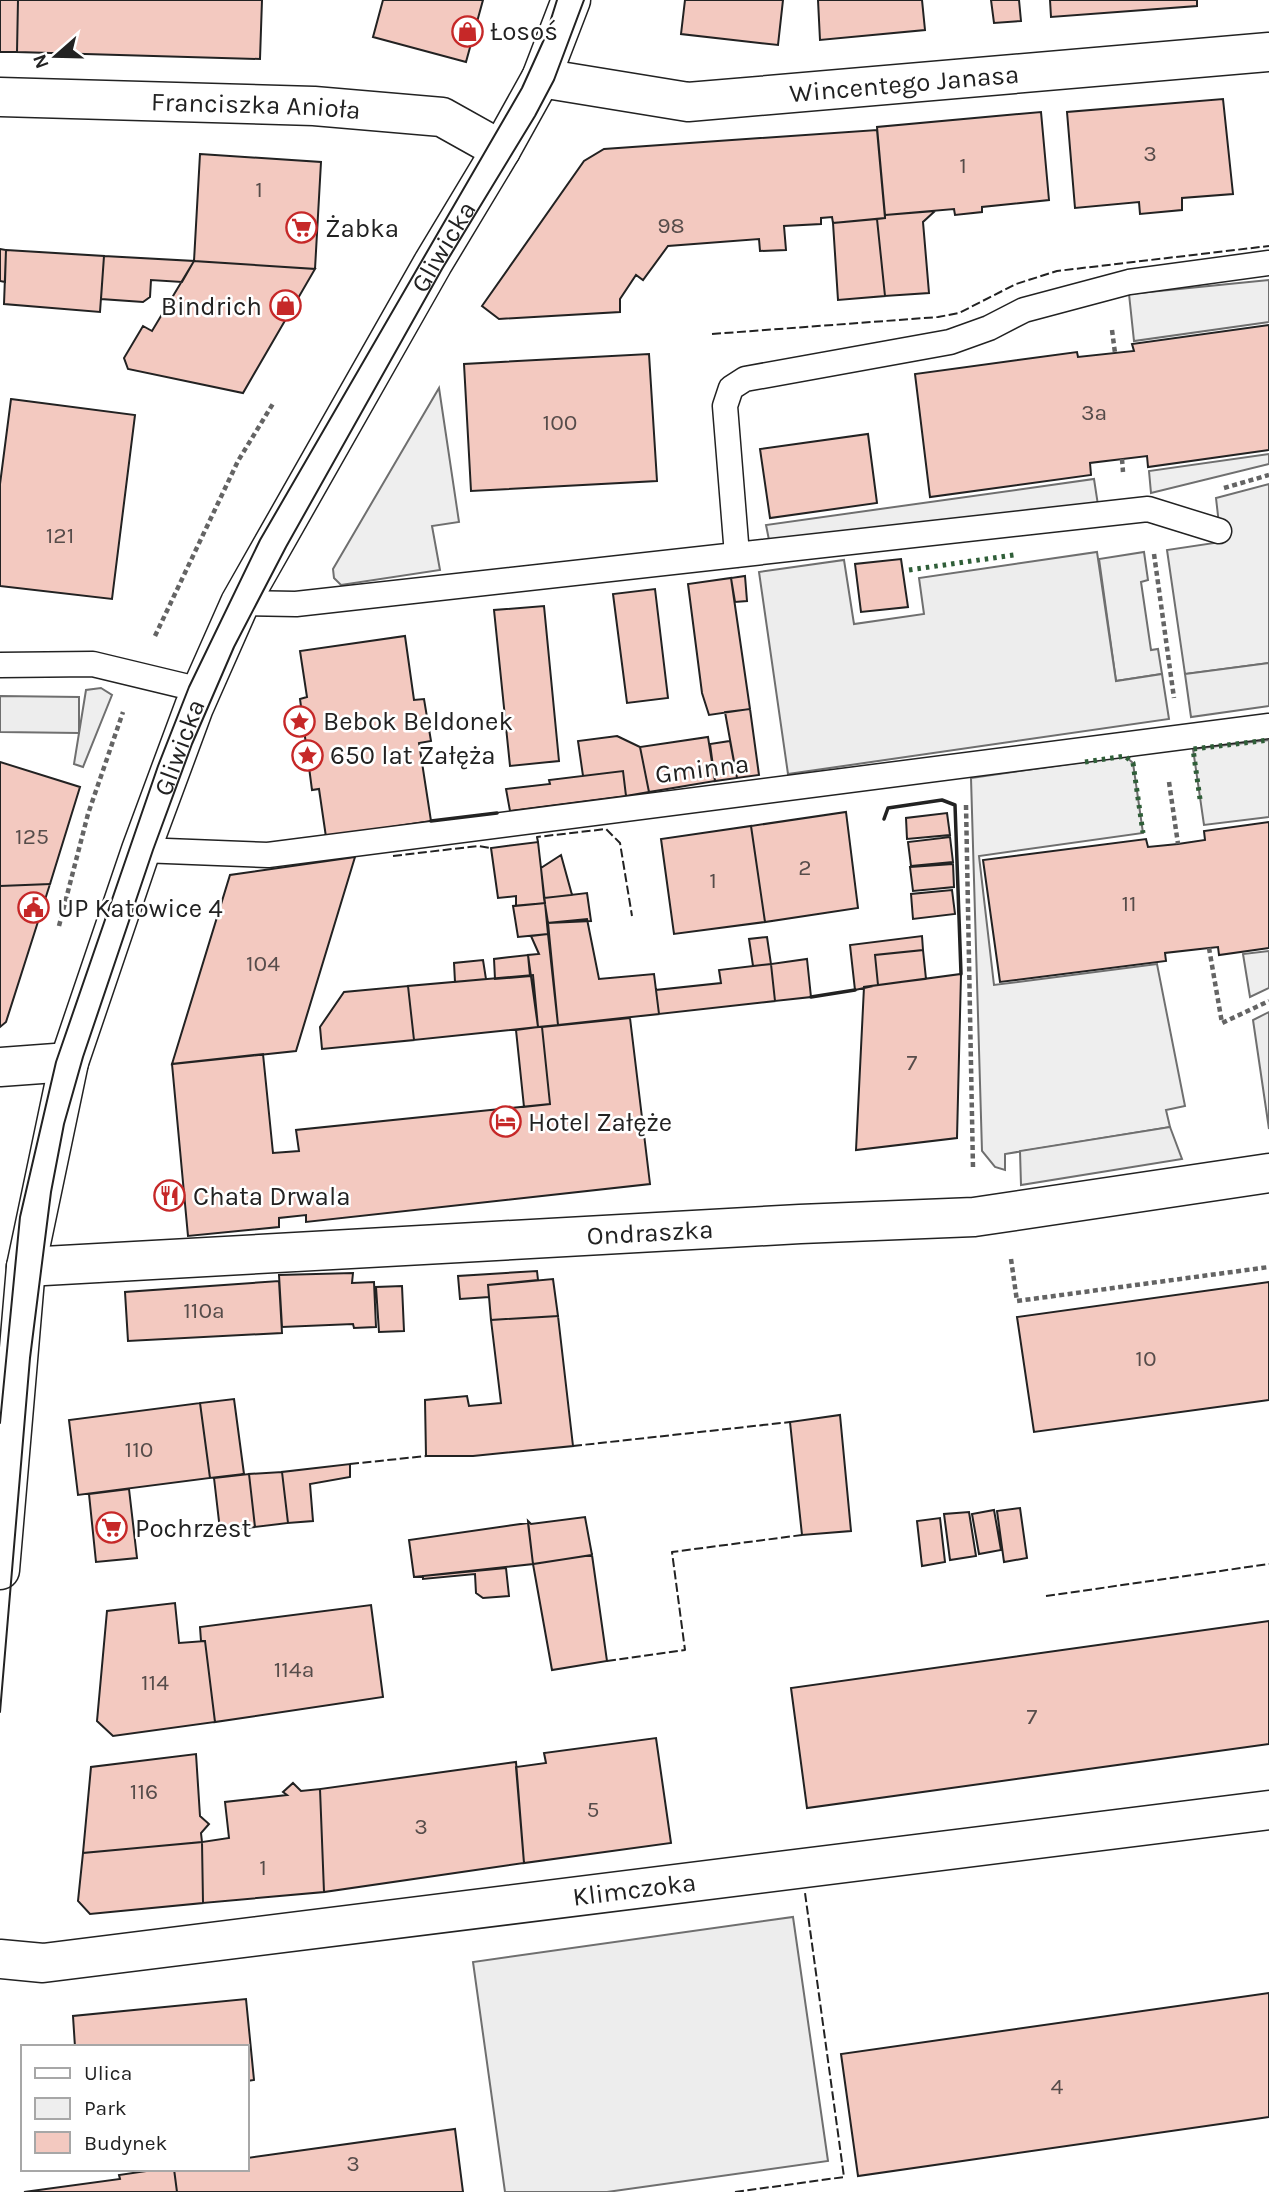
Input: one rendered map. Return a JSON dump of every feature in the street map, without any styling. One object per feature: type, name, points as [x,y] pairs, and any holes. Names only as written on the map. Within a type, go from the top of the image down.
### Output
[{"type":"street","name":"Gliwicka","points":[[0,1570],[26,1267],[69,1062],[141,850],[201,690],[240,603],[541,78],[571,0]]},
{"type":"street","name":"Wincentego Janasa","points":[[541,78],[688,102],[1269,52]]},
{"type":"street","name":"Franciszka Anioła","points":[[0,97],[314,106],[442,117],[501,150]]},
{"type":"street","points":[[0,1067],[69,1062]]},
{"type":"street","name":"Ondraszka","points":[[26,1267],[786,1224],[974,1217],[1269,1173]]},
{"type":"street","name":"Klimczoka","points":[[0,1959],[57,1961],[1269,1810]]},
{"type":"lane","points":[[737,555],[725,406],[731,388],[745,379],[950,342],[989,328],[1024,310],[1129,282],[1269,263]]},
{"type":"lane","points":[[240,603],[296,604],[1148,509],[1219,531]]},
{"type":"lane","points":[[0,665],[93,664],[201,690]]},
{"type":"lane","name":"Gminna","points":[[141,850],[268,855],[1269,726]]},
{"type":"path","points":[[1178,844],[1171,738],[1148,509],[1269,475]]},
{"type":"path","points":[[965,765],[974,1217]]},
{"type":"path","points":[[1209,948],[1222,1023],[1269,1001]]},
{"type":"path","points":[[1011,1255],[1017,1301],[1269,1267]]},
{"type":"green space","points":[[1269,280],[1269,322],[1134,341],[1129,294]]},
{"type":"green space","points":[[439,388],[459,522],[432,526],[440,570],[341,585],[334,578],[333,569]]},
{"type":"green space","points":[[1269,454],[1269,464],[1151,493],[1149,471]]},
{"type":"green space","points":[[1094,479],[1098,505],[769,540],[766,525]]},
{"type":"green space","points":[[1269,484],[1269,663],[1185,674],[1167,550],[1221,542],[1216,498]]},
{"type":"green space","points":[[1144,552],[1148,580],[1141,582],[1151,650],[1158,649],[1162,674],[1116,681],[1099,559]]},
{"type":"green space","points":[[101,688],[112,695],[83,767],[74,764],[86,690]]},
{"type":"green space","points":[[1269,740],[1269,817],[1204,825],[1193,749]]},
{"type":"green space","points":[[1125,756],[1133,763],[1143,833],[979,856],[994,985],[1157,964],[1185,1106],[1166,1110],[1170,1127],[1005,1154],[1005,1170],[995,1167],[982,1151],[971,778]]},
{"type":"green space","points":[[1269,951],[1269,988],[1250,997],[1243,954]]},
{"type":"shaded area","points":[[1097,552],[1116,681],[1162,674],[1169,719],[788,774],[759,572],[844,560],[854,624],[924,614],[919,578]]},
{"type":"shaded area","points":[[1269,663],[1269,706],[1191,717],[1185,674]]},
{"type":"shaded area","points":[[0,696],[79,697],[79,733],[0,732]]},
{"type":"shaded area","points":[[1269,1012],[1269,1129],[1253,1020]]},
{"type":"shaded area","points":[[1170,1127],[1182,1159],[1021,1185],[1020,1151]]},
{"type":"shaded area","points":[[793,1917],[828,2161],[607,2192],[505,2192],[473,1962]]},
{"type":"building","points":[[0,0],[18,0],[17,52],[0,52]]},
{"type":"building","points":[[18,0],[262,0],[260,59],[17,52]]},
{"type":"building","points":[[383,0],[483,0],[466,62],[373,37]]},
{"type":"building","points":[[685,0],[783,0],[778,45],[681,34]]},
{"type":"building","points":[[818,0],[922,0],[925,30],[820,40]]},
{"type":"building","points":[[991,0],[1019,0],[1021,21],[994,23]]},
{"type":"building","points":[[1050,0],[1197,0],[1197,6],[1051,17]]},
{"type":"building","points":[[1223,99],[1233,194],[1182,198],[1182,210],[1140,214],[1139,202],[1075,208],[1067,112]]},
{"type":"building","points":[[1041,112],[1049,200],[982,207],[982,212],[955,215],[954,209],[885,215],[877,127]]},
{"type":"building","points":[[877,130],[885,218],[833,223],[832,217],[821,218],[821,224],[784,226],[786,250],[760,251],[759,239],[668,246],[643,280],[636,275],[620,299],[620,312],[499,319],[482,306],[584,161],[604,149]]},
{"type":"building","points":[[200,154],[321,162],[315,269],[194,261]]},
{"type":"building","points":[[935,211],[923,222],[929,293],[885,296],[877,219],[885,218],[885,215]]},
{"type":"building","points":[[877,219],[885,296],[838,300],[833,223]]},
{"type":"building","points":[[0,249],[6,250],[5,282],[0,281]]},
{"type":"building","points":[[6,250],[104,256],[100,312],[4,304]]},
{"type":"building","points":[[104,256],[194,261],[182,282],[151,280],[150,297],[143,302],[101,299]]},
{"type":"building","points":[[194,261],[315,269],[243,393],[128,369],[124,358],[143,326],[152,331]]},
{"type":"building","points":[[1269,325],[1269,450],[1148,467],[1147,456],[1090,463],[1091,475],[930,497],[915,374],[1077,352],[1078,357],[1134,351],[1132,344]]},
{"type":"building","points":[[649,354],[657,481],[471,491],[464,364]]},
{"type":"building","points":[[11,399],[135,415],[112,599],[0,586],[0,484]]},
{"type":"building","points":[[868,434],[877,503],[770,518],[760,449]]},
{"type":"building","points":[[901,559],[908,607],[861,612],[855,564]]},
{"type":"building","points":[[745,576],[747,601],[735,602],[731,578]]},
{"type":"building","points":[[731,578],[750,709],[709,715],[702,693],[688,584]]},
{"type":"building","points":[[655,589],[668,698],[627,703],[613,594]]},
{"type":"building","points":[[544,606],[559,761],[510,766],[494,610]]},
{"type":"building","points":[[405,636],[414,700],[424,699],[431,741],[419,743],[431,821],[326,837],[319,789],[312,790],[300,699],[307,697],[300,651]]},
{"type":"building","points":[[750,709],[759,775],[737,778],[725,712]]},
{"type":"building","points":[[617,736],[640,747],[649,792],[626,796],[623,771],[583,776],[578,741]]},
{"type":"building","points":[[708,737],[715,781],[649,792],[640,747]]},
{"type":"building","points":[[730,741],[737,778],[715,781],[710,744]]},
{"type":"building","points":[[0,762],[80,787],[50,884],[0,886]]},
{"type":"building","points":[[623,771],[626,796],[510,811],[506,789],[550,784],[549,780]]},
{"type":"building","points":[[846,812],[858,908],[765,922],[751,826]]},
{"type":"building","points":[[947,813],[950,835],[907,839],[906,818]]},
{"type":"building","points":[[1269,822],[1269,948],[1219,955],[1218,947],[1165,953],[1166,961],[1000,982],[983,860],[1146,839],[1148,847],[1178,844],[1205,840],[1204,831]]},
{"type":"building","points":[[751,826],[765,922],[674,934],[661,839]]},
{"type":"building","points":[[950,837],[953,862],[911,866],[908,842]]},
{"type":"building","points":[[538,842],[545,903],[516,906],[516,896],[498,898],[491,848]]},
{"type":"building","points":[[561,855],[572,895],[544,898],[541,868]]},
{"type":"building","points":[[355,857],[296,1051],[172,1064],[230,875]]},
{"type":"building","points":[[953,864],[954,887],[913,891],[910,867]]},
{"type":"building","points":[[50,884],[6,1022],[0,1027],[0,886]]},
{"type":"building","points":[[952,890],[955,914],[913,919],[911,894]]},
{"type":"building","points":[[587,893],[591,921],[548,923],[544,898]]},
{"type":"building","points":[[545,903],[548,934],[518,937],[513,906]]},
{"type":"building","points":[[587,919],[599,979],[654,974],[659,1014],[558,1025],[548,923]]},
{"type":"building","points":[[548,934],[558,1025],[538,1027],[528,955],[539,954],[531,936]]},
{"type":"building","points":[[922,936],[923,950],[875,955],[878,985],[855,990],[850,945]]},
{"type":"building","points":[[767,937],[771,964],[753,966],[749,939]]},
{"type":"building","points":[[923,950],[926,979],[878,985],[875,955]]},
{"type":"building","points":[[528,955],[530,976],[495,979],[494,959]]},
{"type":"building","points":[[807,959],[811,997],[775,1001],[771,964]]},
{"type":"building","points":[[483,960],[486,979],[455,982],[454,963]]},
{"type":"building","points":[[771,964],[775,1001],[659,1014],[656,990],[721,983],[719,970]]},
{"type":"building","points":[[961,974],[957,1138],[856,1150],[864,987]]},
{"type":"building","points":[[533,975],[538,1027],[414,1040],[408,986]]},
{"type":"building","points":[[408,986],[414,1040],[322,1049],[320,1027],[344,992]]},
{"type":"building","name":"Hotel Załęże","points":[[630,1018],[650,1184],[306,1222],[306,1215],[279,1218],[279,1227],[188,1236],[172,1064],[263,1054],[273,1153],[299,1151],[296,1130],[550,1104],[542,1027]]},
{"type":"building","points":[[542,1027],[550,1104],[524,1107],[516,1030]]},
{"type":"building","points":[[537,1271],[538,1280],[488,1285],[489,1297],[460,1299],[458,1276]]},
{"type":"building","points":[[353,1273],[352,1283],[374,1282],[376,1327],[354,1328],[353,1324],[282,1327],[279,1275]]},
{"type":"building","points":[[553,1279],[558,1316],[491,1320],[488,1285]]},
{"type":"building","points":[[279,1281],[282,1333],[128,1341],[125,1292]]},
{"type":"building","points":[[1269,1282],[1269,1400],[1034,1432],[1017,1317]]},
{"type":"building","points":[[402,1286],[404,1331],[379,1332],[376,1287]]},
{"type":"building","points":[[558,1316],[573,1446],[473,1456],[426,1456],[425,1400],[467,1396],[469,1406],[501,1403],[491,1320]]},
{"type":"building","points":[[234,1399],[244,1474],[210,1478],[200,1403]]},
{"type":"building","points":[[200,1403],[210,1478],[78,1495],[69,1420]]},
{"type":"building","points":[[840,1415],[851,1531],[802,1535],[790,1422]]},
{"type":"building","points":[[350,1464],[350,1477],[310,1484],[313,1521],[288,1523],[282,1472]]},
{"type":"building","points":[[282,1472],[288,1523],[255,1527],[249,1474]]},
{"type":"building","points":[[249,1474],[255,1527],[220,1530],[214,1478]]},
{"type":"building","points":[[129,1489],[137,1558],[96,1562],[89,1494]]},
{"type":"building","points":[[1020,1508],[1027,1558],[1004,1562],[997,1511]]},
{"type":"building","points":[[994,1510],[1001,1550],[979,1554],[972,1514]]},
{"type":"building","points":[[969,1512],[976,1556],[950,1560],[944,1514]]},
{"type":"building","points":[[585,1517],[592,1555],[533,1564],[528,1521],[531,1524]]},
{"type":"building","points":[[940,1518],[945,1562],[922,1566],[917,1521]]},
{"type":"building","points":[[528,1523],[533,1564],[414,1577],[409,1540]]},
{"type":"building","points":[[592,1555],[607,1661],[552,1670],[533,1564]]},
{"type":"building","points":[[506,1568],[509,1596],[483,1598],[476,1593],[475,1574],[423,1579],[423,1576]]},
{"type":"building","points":[[175,1603],[179,1643],[205,1641],[215,1722],[113,1736],[97,1721],[107,1611]]},
{"type":"building","points":[[371,1605],[383,1697],[215,1722],[205,1641],[201,1641],[200,1627]]},
{"type":"building","points":[[1269,1621],[1269,1744],[807,1808],[791,1688]]},
{"type":"building","points":[[656,1738],[671,1843],[524,1863],[516,1767],[546,1763],[544,1753]]},
{"type":"building","points":[[196,1754],[200,1816],[209,1824],[201,1833],[202,1842],[83,1853],[91,1767]]},
{"type":"building","points":[[516,1762],[524,1863],[324,1892],[320,1789]]},
{"type":"building","points":[[293,1783],[301,1791],[320,1789],[324,1892],[203,1903],[202,1842],[229,1838],[225,1802],[287,1795],[283,1792]]},
{"type":"building","points":[[202,1842],[203,1903],[90,1914],[78,1901],[83,1853]]},
{"type":"building","points":[[1269,1993],[1269,2117],[858,2176],[841,2054]]},
{"type":"building","points":[[246,1999],[254,2080],[248,2081],[248,2045],[75,2045],[73,2016]]},
{"type":"building","points":[[455,2129],[463,2192],[177,2192],[174,2171],[248,2171],[248,2158]]},
{"type":"building","points":[[174,2171],[177,2192],[24,2192],[120,2179],[119,2175]]},
{"type":"tram line","points":[[0,1423],[20,1217],[56,1062],[158,766],[189,687],[260,540],[522,88],[546,35],[557,0]]},
{"type":"tram line","points":[[0,1712],[30,1358],[51,1192],[64,1124],[83,1057],[153,850],[192,744],[234,647],[286,547],[442,269],[535,116],[554,80],[584,0]]},
{"type":"hedge","points":[[909,570],[1014,555]]},
{"type":"hedge","points":[[1200,799],[1193,749],[1269,740]]},
{"type":"hedge","points":[[1085,762],[1125,756],[1133,763],[1143,833]]},
{"type":"fence","points":[[712,334],[938,317],[959,313],[1016,284],[1057,271],[1269,246]]},
{"type":"fence","points":[[538,842],[537,837],[606,829],[620,843],[632,916]]},
{"type":"fence","points":[[393,856],[478,846],[491,848]]},
{"type":"fence","points":[[573,1446],[790,1422]]},
{"type":"fence","points":[[350,1464],[426,1456]]},
{"type":"fence","points":[[607,1661],[685,1650],[672,1552],[802,1535]]},
{"type":"fence","points":[[1046,1596],[1269,1564]]},
{"type":"fence","points":[[735,2192],[844,2177],[805,1893]]},
{"type":"wall","points":[[884,819],[888,808],[942,800],[955,805],[961,974]]},
{"type":"wall","points":[[431,821],[497,813]]},
{"type":"wall","points":[[811,997],[855,990]]},
{"type":"place","name":"Łosoś","points":[[467,31]]},
{"type":"place","name":"Żabka","points":[[302,228]]},
{"type":"place","name":"Bindrich","points":[[285,306]]},
{"type":"place","name":"Bebok Beldonek","points":[[300,721]]},
{"type":"place","name":"650 lat Załęża","points":[[307,755]]},
{"type":"place","name":"UP Katowice 4","points":[[34,908]]},
{"type":"place","name":"Hotel Załęże","points":[[505,1122]]},
{"type":"place","name":"Chata Drwala","points":[[170,1196]]},
{"type":"place","name":"Pochrzest","points":[[112,1528]]}]
